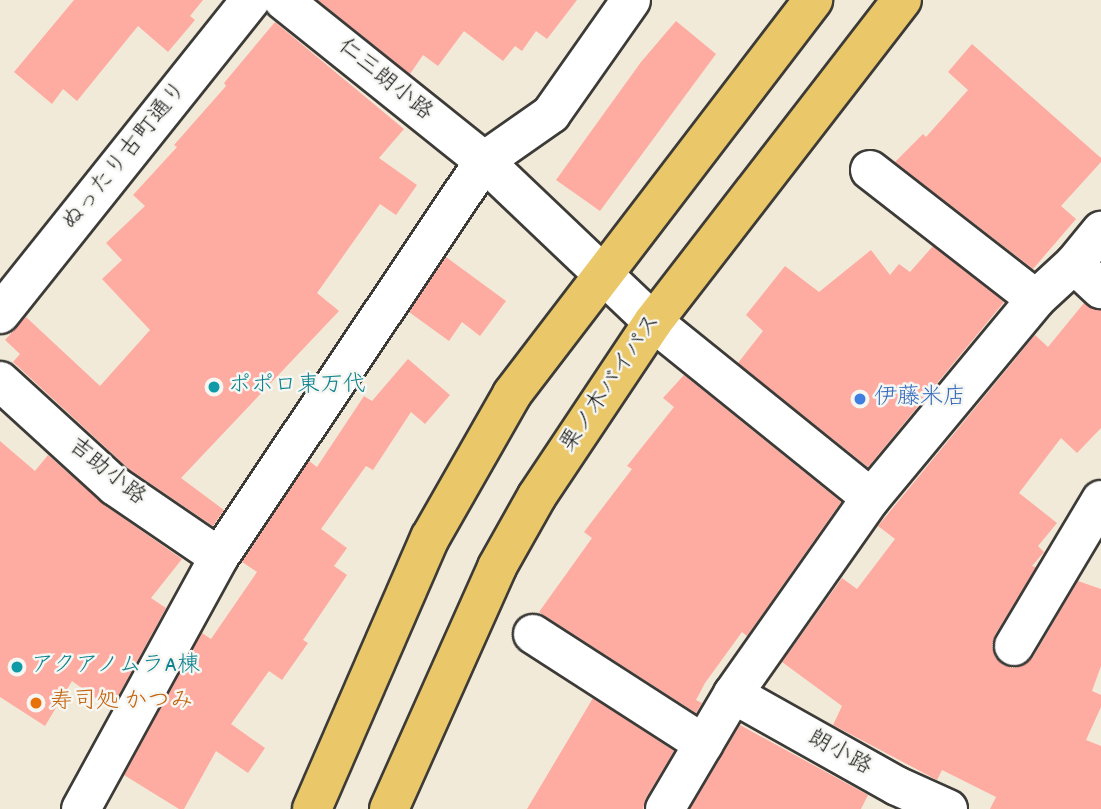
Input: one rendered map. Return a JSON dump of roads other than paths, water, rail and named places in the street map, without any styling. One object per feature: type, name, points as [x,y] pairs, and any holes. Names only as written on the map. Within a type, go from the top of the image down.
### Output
[{"type":"main road","points":[[312,809],[430,538],[512,394],[813,0]]},
{"type":"main road","name":"栗ノ木バイパス","points":[[389,809],[497,567],[537,496],[653,322],[902,0]]},
{"type":"street","name":"ぬったり古町通り","points":[[0,314],[251,0]]},
{"type":"street","name":"仁三朗小路","points":[[284,0],[484,161],[653,322],[871,498]]},
{"type":"street","points":[[81,809],[219,557],[484,161],[551,114],[632,0]]},
{"type":"street","points":[[870,170],[1036,299]]},
{"type":"street","points":[[665,809],[733,694],[871,498],[1036,299],[1088,276],[1101,232]]},
{"type":"street","name":"吉助小路","points":[[0,381],[116,486],[219,557]]},
{"type":"street","points":[[1013,646],[1101,500]]},
{"type":"street","points":[[533,634],[704,744]]},
{"type":"street","name":"朗小路","points":[[733,694],[897,786],[948,809]]},
{"type":"place","name":"ポポロ東万代","points":[[214,387]]},
{"type":"place","name":"伊藤米店","points":[[860,399]]},
{"type":"place","name":"アクアノムラA棟","points":[[17,667]]},
{"type":"place","name":"寿司処 かつみ","points":[[36,703]]}]
